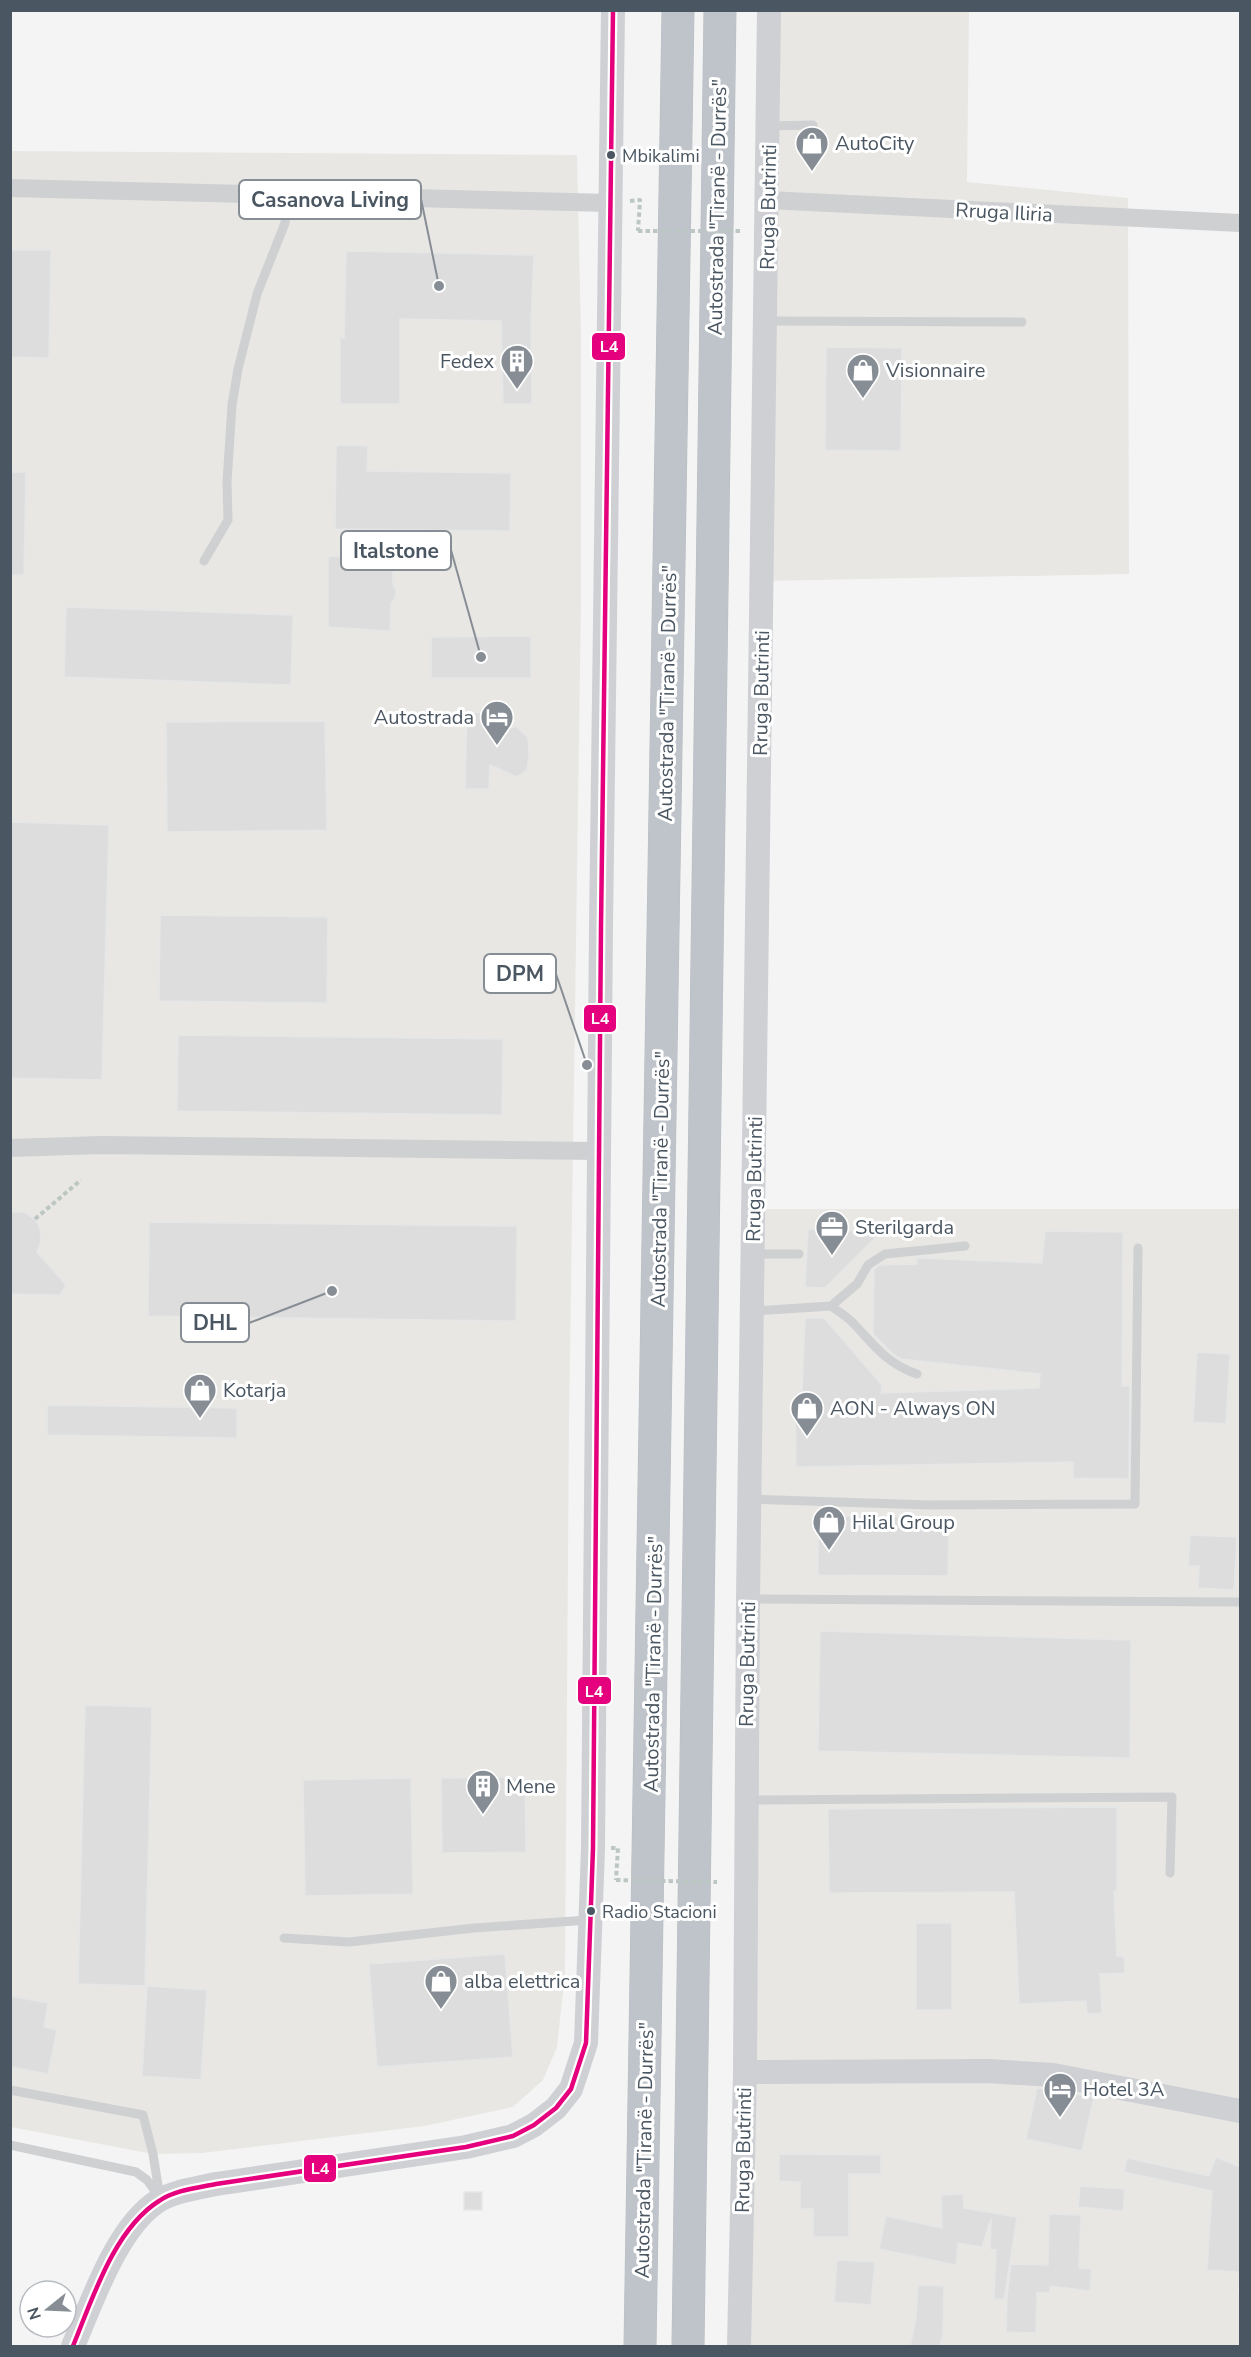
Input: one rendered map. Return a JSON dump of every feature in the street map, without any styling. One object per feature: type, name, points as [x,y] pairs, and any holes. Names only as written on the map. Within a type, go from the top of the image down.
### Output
[{"type":"highway","name":"Autostrada \"Tiranë - Durrës\"","points":[[640,2346],[678,10]]},
{"type":"highway","name":"Autostrada \"Tiranë - Durrës\"","points":[[688,2346],[720,10]]},
{"type":"main road","points":[[73,2346],[121,2243],[142,2213],[160,2200],[191,2189],[216,2184],[492,2142],[513,2136],[534,2126],[556,2108],[571,2089],[586,2043],[590,1920],[613,10]]},
{"type":"main road","name":"Rruga Butrinti","points":[[739,2346],[749,1915],[746,1800],[749,1499],[769,10]]},
{"type":"main road","points":[[745,2072],[987,2071],[1053,2075],[1240,2111]]},
{"type":"street","points":[[10,188],[611,203]]},
{"type":"street","name":"Rruga Iliria","points":[[768,200],[1240,223]]},
{"type":"street","points":[[10,1148],[101,1145],[599,1152]]},
{"type":"lane","points":[[768,126],[813,125],[813,165]]},
{"type":"lane","points":[[204,561],[228,520],[226,482],[232,405],[238,369],[257,294],[285,223],[288,194]]},
{"type":"lane","points":[[766,321],[1022,322]]},
{"type":"lane","points":[[752,1311],[831,1306],[857,1284],[868,1264],[885,1254],[965,1246]]},
{"type":"lane","points":[[749,1499],[917,1505],[1135,1504],[1138,1248]]},
{"type":"lane","points":[[753,1254],[799,1254]]},
{"type":"lane","points":[[831,1306],[854,1323],[864,1337],[899,1368],[917,1374]]},
{"type":"lane","points":[[748,1599],[1240,1602]]},
{"type":"lane","points":[[746,1800],[1172,1797],[1170,1873]]},
{"type":"lane","points":[[284,1938],[348,1942],[474,1928],[590,1920]]},
{"type":"lane","points":[[10,2090],[143,2115],[153,2154],[160,2200]]},
{"type":"lane","points":[[10,2145],[136,2172],[155,2189],[160,2200]]},
{"type":"path","points":[[640,200],[638,231],[740,231]]},
{"type":"path","points":[[35,1219],[81,1180]]},
{"type":"path","points":[[618,1848],[616,1880],[717,1882]]},
{"type":"shaded area","points":[[769,11],[969,11],[967,182],[1128,198],[1129,574],[762,581]]},
{"type":"shaded area","points":[[10,151],[577,155],[581,334],[581,600],[569,1422],[565,1973],[557,2047],[543,2080],[513,2107],[424,2126],[202,2153],[153,2154],[11,2127]]},
{"type":"shaded area","points":[[754,1209],[1240,1209],[1240,2283],[1238,2289],[1240,2290],[1240,2346],[739,2346]]},
{"type":"building","points":[[10,250],[51,250],[49,358],[10,357]]},
{"type":"building","points":[[346,251],[534,255],[531,322],[532,404],[503,404],[501,321],[400,319],[400,404],[340,404],[340,338],[344,338]]},
{"type":"building","name":"Visionnaire","points":[[826,347],[902,348],[901,451],[825,450]]},
{"type":"building","points":[[336,445],[368,446],[367,471],[511,473],[510,531],[335,529]]},
{"type":"building","points":[[10,472],[26,472],[24,575],[10,575]]},
{"type":"building","points":[[328,556],[393,559],[393,584],[396,591],[391,603],[390,631],[328,627]]},
{"type":"building","points":[[66,607],[293,615],[291,685],[64,677]]},
{"type":"building","points":[[531,636],[531,678],[431,678],[431,637]]},
{"type":"building","name":"Autostrada","points":[[467,711],[490,714],[490,736],[516,726],[528,738],[527,770],[517,777],[490,765],[489,789],[465,789]]},
{"type":"building","points":[[325,721],[327,830],[167,832],[166,722]]},
{"type":"building","points":[[10,822],[109,825],[102,1080],[10,1078]]},
{"type":"building","points":[[160,915],[328,917],[327,1003],[159,1001]]},
{"type":"building","points":[[178,1035],[503,1039],[502,1115],[177,1111]]},
{"type":"building","points":[[10,1212],[24,1212],[35,1219],[40,1228],[41,1241],[37,1252],[66,1285],[60,1295],[10,1294]]},
{"type":"building","points":[[149,1222],[517,1226],[516,1321],[148,1316]]},
{"type":"building","points":[[808,1229],[881,1232],[825,1288],[805,1287]]},
{"type":"building","points":[[1045,1231],[1123,1232],[1122,1386],[1130,1386],[1129,1479],[1073,1478],[1073,1462],[796,1467],[795,1393],[802,1393],[805,1318],[824,1318],[882,1385],[881,1393],[1039,1388],[1040,1374],[901,1359],[893,1354],[873,1334],[874,1269],[880,1265],[917,1264],[917,1258],[1042,1263]]},
{"type":"building","points":[[1197,1352],[1230,1354],[1226,1424],[1193,1422]]},
{"type":"building","points":[[47,1405],[237,1408],[237,1438],[47,1435]]},
{"type":"building","points":[[818,1516],[949,1517],[948,1576],[818,1575]]},
{"type":"building","points":[[1190,1535],[1237,1537],[1234,1590],[1198,1588],[1199,1566],[1188,1566]]},
{"type":"building","points":[[820,1631],[1131,1640],[1130,1758],[818,1751]]},
{"type":"building","points":[[85,1705],[152,1707],[145,1986],[78,1984]]},
{"type":"building","name":"Mene","points":[[525,1777],[526,1852],[442,1853],[441,1778]]},
{"type":"building","points":[[411,1778],[413,1894],[305,1896],[303,1780]]},
{"type":"building","points":[[1117,1807],[1117,1891],[1114,1891],[1117,1956],[1124,1956],[1125,1973],[1100,1974],[1102,2013],[1087,2014],[1086,2001],[1019,2004],[1014,1892],[829,1893],[828,1809]]},
{"type":"building","points":[[916,1923],[952,1923],[952,2010],[916,2010]]},
{"type":"building","name":"alba elettrica","points":[[505,1954],[513,2057],[377,2067],[369,1964]]},
{"type":"building","points":[[147,1986],[207,1990],[201,2080],[142,2076]]},
{"type":"building","points":[[10,1996],[48,2003],[44,2027],[57,2030],[48,2074],[10,2067]]},
{"type":"building","name":"Hotel 3A","points":[[1037,2088],[1094,2097],[1082,2151],[1026,2139]]},
{"type":"building","points":[[779,2154],[881,2155],[881,2174],[849,2174],[849,2237],[813,2237],[813,2209],[800,2209],[800,2182],[779,2181]]},
{"type":"building","points":[[1216,2157],[1240,2167],[1240,2272],[1207,2270],[1212,2191],[1124,2172],[1127,2158],[1209,2176]]},
{"type":"building","points":[[1080,2186],[1125,2189],[1123,2211],[1078,2207]]},
{"type":"building","points":[[464,2192],[482,2192],[482,2210],[464,2210]]},
{"type":"building","points":[[963,2194],[964,2208],[1017,2217],[1004,2300],[994,2299],[996,2250],[990,2249],[991,2219],[982,2247],[958,2243],[956,2265],[879,2249],[886,2216],[942,2228],[941,2195]]},
{"type":"building","points":[[1049,2214],[1081,2215],[1079,2268],[1092,2269],[1090,2291],[1050,2286],[1050,2293],[1037,2292],[1036,2333],[1006,2332],[1011,2264],[1048,2265]]},
{"type":"building","points":[[837,2260],[875,2262],[871,2305],[834,2302]]},
{"type":"building","points":[[918,2285],[944,2286],[943,2334],[940,2346],[910,2346],[916,2318]]},
{"type":"transit line","name":"L4","points":[[73,2346],[97,2287],[117,2247],[143,2213],[165,2197],[216,2184],[466,2147],[513,2136],[534,2125],[556,2108],[571,2089],[586,2043],[593,1848],[601,927],[613,10]]},
{"type":"place","name":"Mbikalimi","points":[[611,155]]},
{"type":"place","name":"AutoCity","points":[[812,172]]},
{"type":"place","name":"Casanova Living","points":[[439,286]]},
{"type":"place","name":"Fedex","points":[[517,390]]},
{"type":"place","name":"Visionnaire","points":[[863,399]]},
{"type":"place","name":"Italstone","points":[[481,657]]},
{"type":"place","name":"Autostrada","points":[[497,746]]},
{"type":"place","name":"DPM","points":[[587,1065]]},
{"type":"place","name":"Sterilgarda","points":[[832,1256]]},
{"type":"place","name":"DHL","points":[[332,1291]]},
{"type":"place","name":"Kotarja","points":[[200,1419]]},
{"type":"place","name":"AON - Always ON","points":[[807,1437]]},
{"type":"place","name":"Hilal Group","points":[[829,1551]]},
{"type":"place","name":"Mene","points":[[483,1815]]},
{"type":"place","name":"Radio Stacioni","points":[[591,1911]]},
{"type":"place","name":"alba elettrica","points":[[441,2010]]},
{"type":"place","name":"Hotel 3A","points":[[1060,2118]]}]
